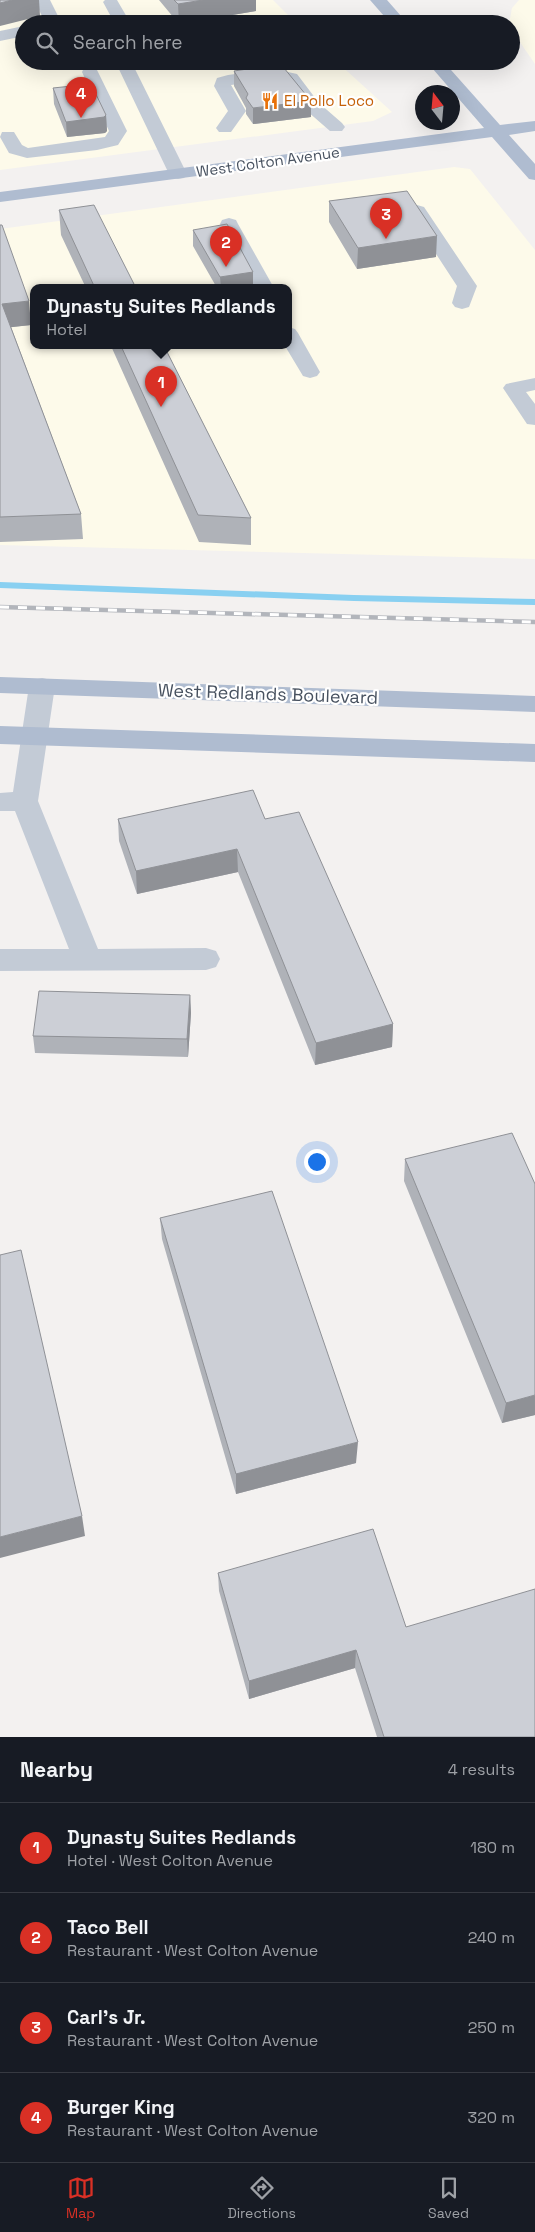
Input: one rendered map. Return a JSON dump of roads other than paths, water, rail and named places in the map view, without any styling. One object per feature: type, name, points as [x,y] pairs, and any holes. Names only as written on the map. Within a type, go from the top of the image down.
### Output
[{"type":"main road","points":[[378,0],[392,15]]},
{"type":"main road","points":[[442,70],[535,175]]},
{"type":"main road","name":"West Colton Avenue","points":[[0,197],[535,126]]},
{"type":"main road","name":"West Redlands Boulevard","points":[[0,685],[535,704]]},
{"type":"main road","points":[[0,735],[535,753]]},
{"type":"lane","points":[[42,0],[50,15]]},
{"type":"lane","points":[[110,2],[118,15]]},
{"type":"lane","points":[[0,36],[15,33]]},
{"type":"lane","points":[[128,70],[178,174]]},
{"type":"lane","points":[[8,136],[15,149],[27,153],[97,145],[112,141],[117,136],[118,131],[90,72]]},
{"type":"lane","points":[[225,128],[237,111],[222,86],[223,82],[274,74],[291,78],[313,107],[336,127]]},
{"type":"lane","points":[[409,199],[467,286],[462,303]]},
{"type":"lane","points":[[228,224],[262,284]]},
{"type":"lane","points":[[292,340],[310,372]]},
{"type":"lane","points":[[535,384],[513,388],[535,419]]},
{"type":"lane","points":[[42,686],[34,736],[13,802],[88,960]]},
{"type":"lane","points":[[0,960],[206,959]]},
{"type":"waterway","points":[[0,585],[354,598],[535,602]]},
{"type":"railway","points":[[0,607],[535,622]]},
{"type":"place","name":"El Pollo Loco","points":[[270,101]]},
{"type":"place","name":"Burger King","points":[[81,118]]},
{"type":"place","name":"Carl's Jr.","points":[[386,239]]},
{"type":"place","name":"Taco Bell","points":[[226,267]]},
{"type":"place","name":"Dynasty Suites Redlands","points":[[161,407]]}]
